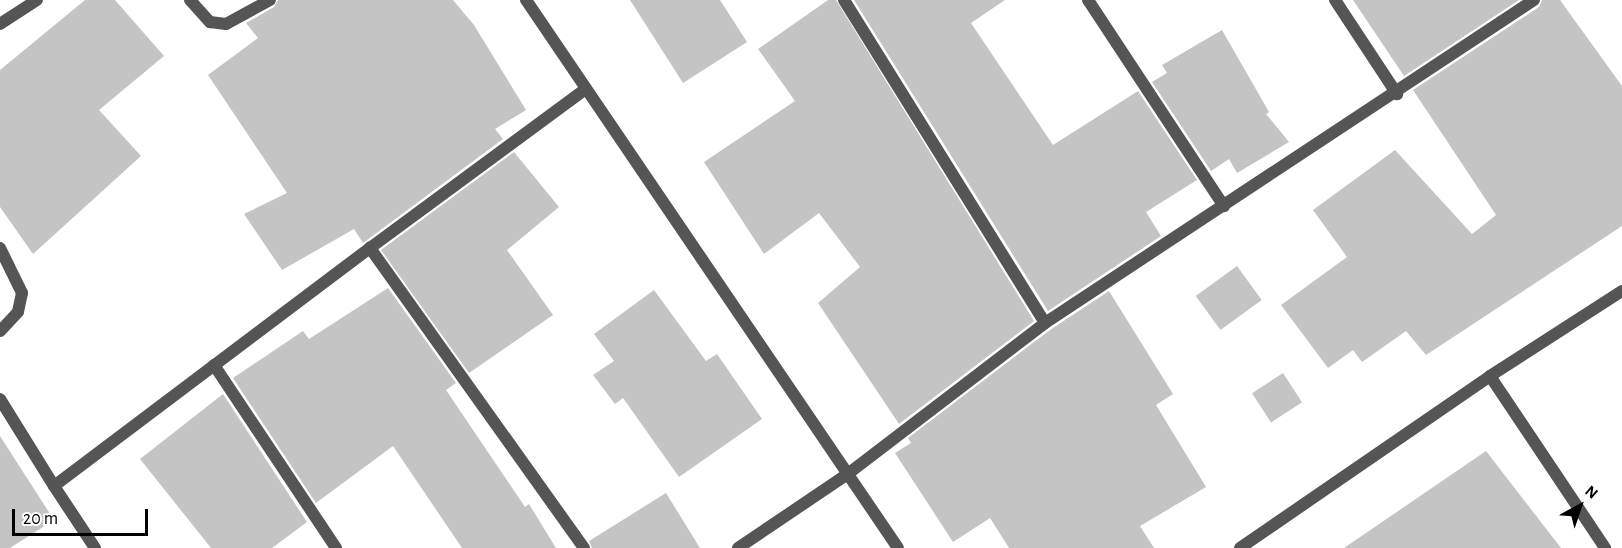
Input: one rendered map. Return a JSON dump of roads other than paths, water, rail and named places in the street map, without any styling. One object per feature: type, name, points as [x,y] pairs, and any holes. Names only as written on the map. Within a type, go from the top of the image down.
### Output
[{"type":"street","points":[[0,24],[37,0]]},
{"type":"street","points":[[190,0],[210,21],[226,24],[270,0]]},
{"type":"street","points":[[526,0],[584,90],[849,473],[898,548]]},
{"type":"street","points":[[844,0],[1045,323]]},
{"type":"street","points":[[1088,0],[1224,206]]},
{"type":"street","points":[[1335,0],[1397,94]]},
{"type":"street","points":[[738,548],[849,473],[1045,323],[1397,94],[1534,0]]},
{"type":"street","points":[[54,486],[584,90]]},
{"type":"street","points":[[0,248],[22,292],[18,312],[0,331]]},
{"type":"street","points":[[370,249],[584,548]]},
{"type":"street","points":[[1240,548],[1490,376],[1622,291]]},
{"type":"street","points":[[214,365],[336,548]]},
{"type":"street","points":[[1490,376],[1605,548]]},
{"type":"street","points":[[0,399],[95,548]]}]
